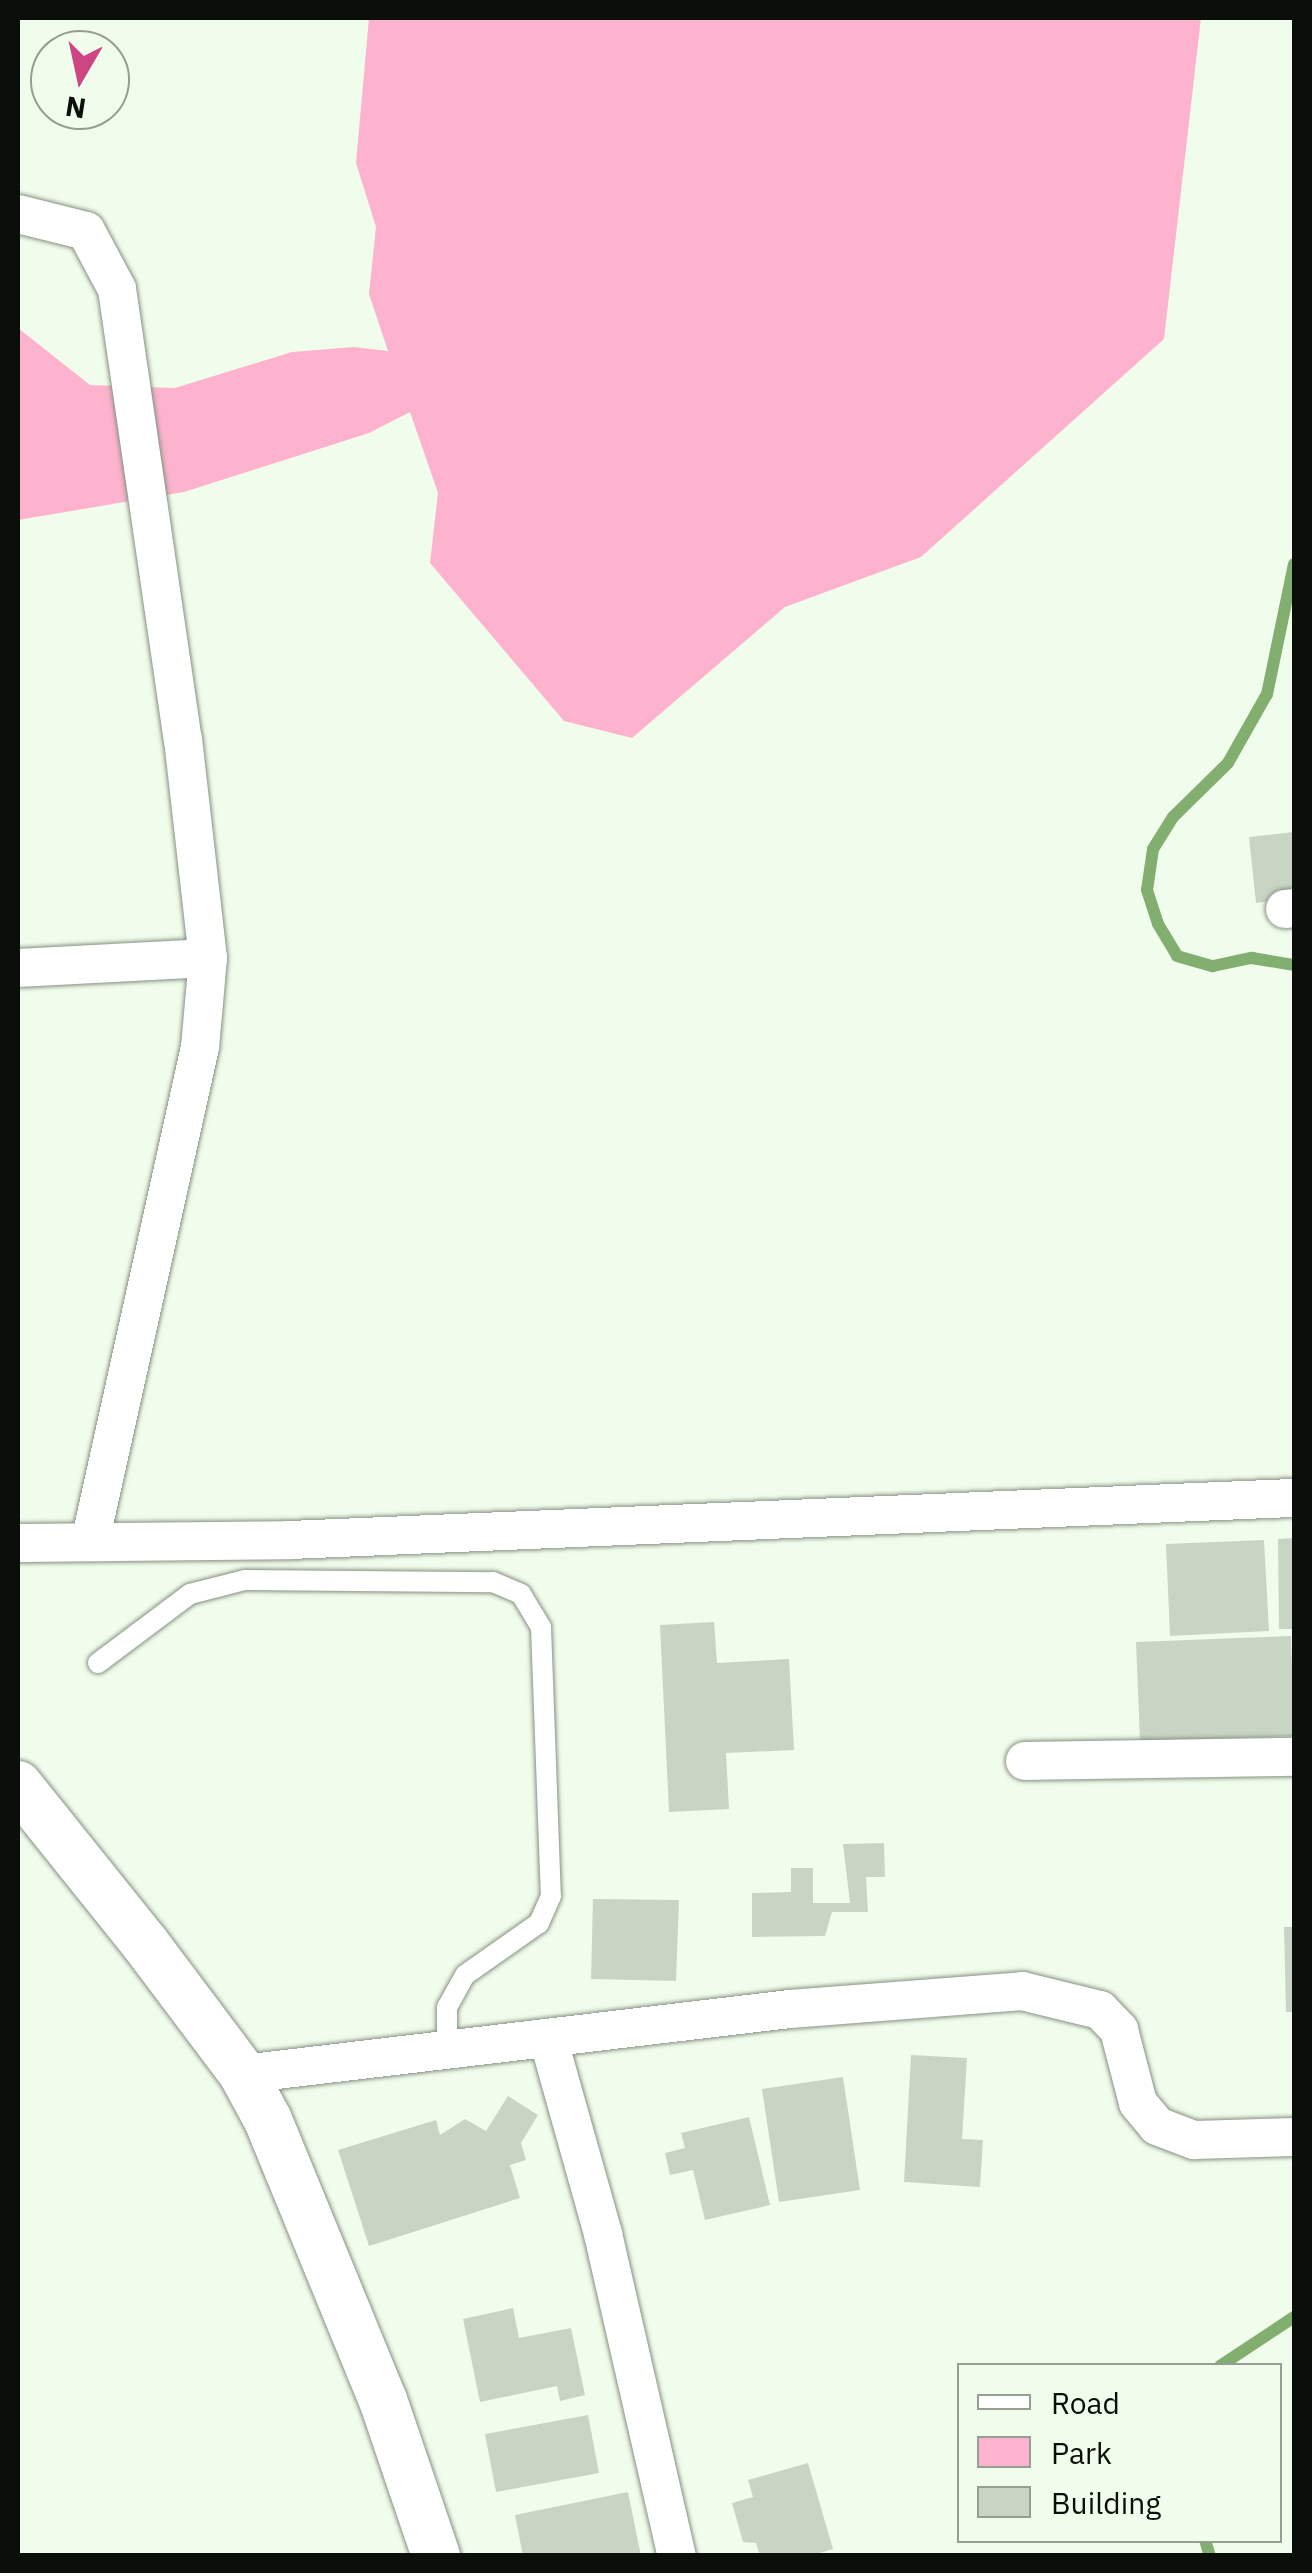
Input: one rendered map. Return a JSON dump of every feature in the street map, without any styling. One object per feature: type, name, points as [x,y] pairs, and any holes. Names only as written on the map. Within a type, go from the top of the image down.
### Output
[{"type":"street","points":[[18,214],[86,231],[117,288],[183,738],[208,958],[200,1047],[90,1542]]},
{"type":"street","points":[[18,968],[208,958]]},
{"type":"street","points":[[18,1543],[290,1540],[1294,1498]]},
{"type":"street","points":[[1025,1762],[1294,1757]]},
{"type":"street","points":[[18,1785],[144,1942],[242,2074],[268,2120],[376,2382],[436,2556]]},
{"type":"street","points":[[242,2074],[790,2009],[1022,1991],[1100,2010],[1119,2030],[1138,2103],[1158,2126],[1194,2140],[1294,2137]]},
{"type":"street","points":[[548,2038],[603,2234],[676,2556]]},
{"type":"lane","points":[[98,1663],[190,1594],[245,1580],[493,1582],[521,1594],[541,1627],[552,1896],[539,1923],[465,1975],[446,2007],[447,2050]]},
{"type":"green space","points":[[369,18],[1201,18],[1164,339],[921,557],[785,607],[632,738],[564,721],[430,563],[438,493],[410,412],[369,433],[184,492],[18,520],[18,328],[90,385],[175,388],[292,352],[354,347],[388,351],[369,294],[376,227],[356,163]]},
{"type":"building","points":[[1294,832],[1294,898],[1256,903],[1249,837]]},
{"type":"building","points":[[1294,1538],[1294,1629],[1279,1629],[1278,1539]]},
{"type":"building","points":[[1264,1540],[1269,1631],[1170,1636],[1166,1544]]},
{"type":"building","points":[[714,1622],[717,1663],[789,1659],[794,1750],[726,1753],[729,1809],[669,1812],[660,1625]]},
{"type":"building","points":[[1291,1636],[1294,1736],[1140,1741],[1136,1642]]},
{"type":"building","points":[[884,1843],[885,1877],[866,1877],[868,1912],[832,1912],[825,1936],[752,1937],[752,1893],[791,1892],[791,1868],[813,1868],[813,1903],[850,1903],[843,1844]]},
{"type":"building","points":[[593,1899],[679,1900],[676,1981],[591,1979]]},
{"type":"building","points":[[1284,1927],[1294,1927],[1294,2012],[1286,2012]]},
{"type":"building","points":[[911,2055],[967,2058],[962,2139],[983,2140],[980,2187],[904,2182]]},
{"type":"building","points":[[843,2077],[860,2190],[779,2202],[762,2089]]},
{"type":"building","points":[[508,2096],[538,2115],[521,2143],[526,2160],[510,2165],[520,2198],[369,2246],[338,2150],[436,2120],[440,2135],[465,2119],[486,2131]]},
{"type":"building","points":[[749,2117],[770,2205],[705,2220],[693,2170],[670,2175],[665,2153],[685,2148],[681,2133]]},
{"type":"building","points":[[513,2308],[519,2338],[571,2328],[585,2395],[560,2401],[557,2386],[480,2402],[463,2319]]},
{"type":"building","points":[[588,2415],[599,2473],[496,2492],[485,2434]]},
{"type":"building","points":[[808,2463],[833,2549],[809,2556],[760,2556],[756,2543],[743,2542],[732,2503],[753,2497],[748,2480]]},
{"type":"building","points":[[628,2492],[641,2556],[523,2556],[515,2515]]},
{"type":"waterway","points":[[1294,564],[1267,694],[1228,763],[1173,817],[1153,849],[1147,890],[1158,924],[1177,956],[1213,966],[1252,958],[1294,965]]},
{"type":"waterway","points":[[1225,2363],[1294,2317]]},
{"type":"waterway","points":[[1206,2543],[1210,2556]]}]
